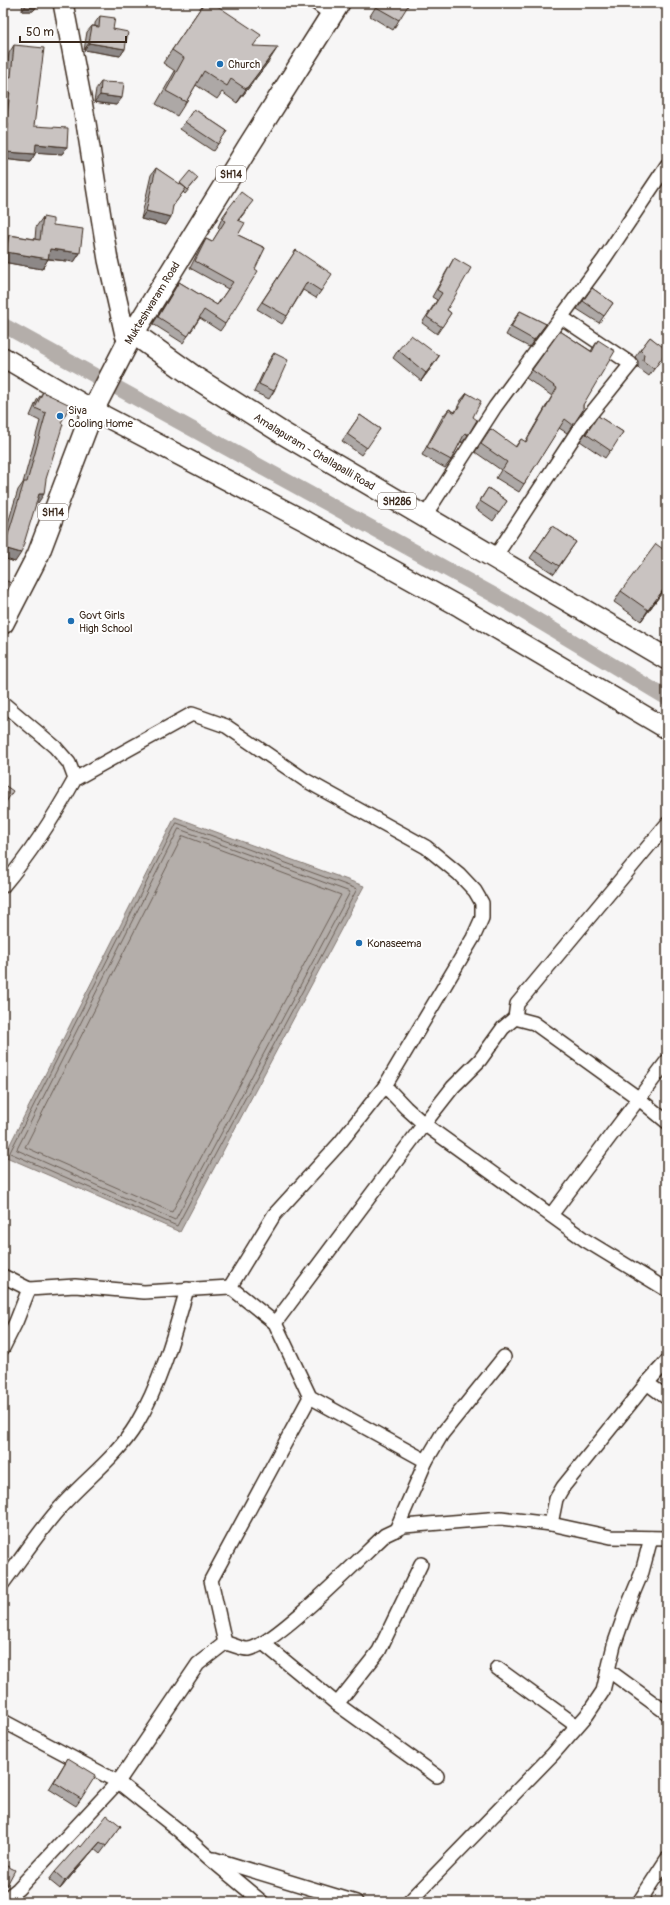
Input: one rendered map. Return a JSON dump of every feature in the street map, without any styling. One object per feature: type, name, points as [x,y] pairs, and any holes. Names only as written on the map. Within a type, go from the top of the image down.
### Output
[{"type":"main road","name":"Mukteshwaram Road","points":[[3,623],[38,555],[96,404],[130,339],[329,7]]},
{"type":"main road","name":"Amalapuram - Challapalli Road","points":[[130,339],[215,390],[284,434],[667,659]]},
{"type":"street","points":[[63,3],[91,152],[108,260],[125,335],[130,339]]},
{"type":"street","points":[[424,517],[495,407],[604,259],[667,165]]},
{"type":"street","points":[[495,558],[581,426],[631,364],[561,317]]},
{"type":"street","points":[[3,357],[96,404],[453,603],[667,729]]},
{"type":"street","points":[[3,703],[55,747],[69,763],[75,779]]},
{"type":"street","points":[[3,886],[22,864],[52,820],[75,779],[192,714],[226,726],[305,780],[426,847],[459,874],[475,891],[482,903],[482,918],[473,938],[443,991],[385,1086],[339,1144],[274,1215],[230,1287]]},
{"type":"street","points":[[275,1323],[453,1087],[480,1060],[503,1028],[515,1018],[517,1004],[667,824]]},
{"type":"street","points":[[515,1018],[534,1023],[638,1098],[667,1122]]},
{"type":"street","points":[[551,1215],[667,1061]]},
{"type":"street","points":[[385,1086],[424,1124],[585,1240],[667,1290]]},
{"type":"street","points":[[3,1276],[29,1289],[75,1286],[144,1292],[230,1287],[275,1323],[310,1397],[426,1461]]},
{"type":"street","points":[[3,1348],[16,1322],[29,1289]]},
{"type":"street","points":[[3,1583],[58,1510],[111,1456],[135,1426],[155,1386],[173,1338],[187,1289]]},
{"type":"street","points":[[396,1530],[426,1461],[442,1434],[504,1357]]},
{"type":"street","points":[[551,1524],[556,1499],[563,1486],[647,1383],[667,1361]]},
{"type":"street","points":[[647,1383],[667,1398]]},
{"type":"street","points":[[225,1643],[211,1580],[310,1397]]},
{"type":"street","points":[[225,1643],[249,1649],[270,1640],[290,1624],[385,1535],[404,1526],[501,1518],[551,1524],[611,1537],[667,1538]]},
{"type":"street","points":[[409,1902],[553,1754],[577,1726],[603,1691],[627,1608],[642,1572],[651,1538]]},
{"type":"street","points":[[337,1704],[379,1651],[421,1564]]},
{"type":"street","points":[[263,1642],[337,1704],[437,1776]]},
{"type":"street","points":[[3,1901],[18,1889],[118,1782],[198,1664],[225,1643]]},
{"type":"street","points":[[497,1668],[577,1726]]},
{"type":"street","points":[[608,1670],[667,1713]]},
{"type":"street","points":[[3,1721],[118,1782],[178,1829],[208,1857],[262,1902]]},
{"type":"street","points":[[208,1857],[356,1902]]},
{"type":"street","points":[[639,1902],[667,1859]]},
{"type":"water","points":[[175,817],[364,886],[180,1232],[4,1156]]},
{"type":"building","points":[[25,3],[37,3],[36,8],[25,7]]},
{"type":"building","points":[[204,3],[213,3],[261,35],[253,46],[278,47],[246,89],[231,79],[227,86],[204,71],[186,102],[166,91],[184,58],[172,50]]},
{"type":"building","points":[[379,3],[409,4],[399,20],[376,7]]},
{"type":"building","points":[[100,16],[115,18],[113,29],[128,32],[125,49],[89,43],[92,26],[99,27]]},
{"type":"building","points":[[14,45],[44,48],[34,126],[68,128],[67,147],[36,144],[35,154],[6,152],[8,123],[6,123],[10,92],[6,92],[7,76],[11,77]]},
{"type":"building","points":[[101,82],[124,83],[122,98],[100,95]]},
{"type":"building","points":[[194,109],[227,131],[218,144],[185,122]]},
{"type":"building","points":[[156,168],[186,188],[173,206],[171,217],[146,211]]},
{"type":"building","points":[[190,171],[198,178],[188,190],[180,183]]},
{"type":"building","points":[[241,192],[253,201],[238,220],[245,223],[238,235],[265,248],[255,269],[258,271],[225,324],[204,310],[188,336],[158,317],[179,282],[217,305],[233,282],[195,261],[206,239],[212,242],[225,221],[223,220],[228,209]]},
{"type":"building","points":[[43,217],[53,219],[53,225],[83,229],[80,253],[50,249],[48,259],[6,252],[9,235],[40,240]]},
{"type":"building","points":[[296,250],[332,274],[321,291],[307,282],[287,316],[262,302]]},
{"type":"building","points":[[454,258],[471,268],[447,310],[451,313],[442,327],[427,317],[442,293],[437,290]]},
{"type":"building","points":[[592,288],[613,303],[604,316],[583,301]]},
{"type":"building","points":[[520,311],[546,324],[534,340],[511,327]]},
{"type":"building","points":[[560,331],[592,352],[598,340],[615,351],[583,405],[583,410],[573,425],[565,419],[524,484],[502,470],[507,462],[481,444],[491,429],[516,447],[521,439],[526,442],[557,388],[532,370]]},
{"type":"building","points":[[411,335],[439,356],[426,373],[398,350]]},
{"type":"building","points":[[650,337],[667,350],[654,369],[643,361],[644,354],[640,350]]},
{"type":"building","points":[[274,353],[288,360],[274,391],[259,384]]},
{"type":"building","points":[[43,392],[70,405],[61,423],[63,424],[46,479],[44,494],[39,494],[21,553],[4,548],[24,482],[27,482],[46,413],[35,408]]},
{"type":"building","points":[[467,393],[481,401],[473,417],[477,420],[468,435],[465,433],[451,460],[427,447],[449,409],[455,413]]},
{"type":"building","points":[[360,415],[380,429],[367,448],[347,434]]},
{"type":"building","points":[[598,416],[623,432],[611,451],[586,434]]},
{"type":"building","points":[[488,488],[507,501],[499,513],[480,501]]},
{"type":"building","points":[[552,526],[576,542],[559,566],[535,551]]},
{"type":"building","points":[[656,544],[667,552],[667,585],[648,610],[621,591]]},
{"type":"building","points":[[3,579],[11,583],[4,594],[3,593]]},
{"type":"building","points":[[3,784],[13,791],[3,807]]},
{"type":"building","points":[[68,1758],[96,1775],[81,1799],[54,1782]]},
{"type":"building","points":[[107,1815],[121,1826],[106,1846],[100,1842],[65,1881],[55,1872],[79,1845],[81,1847]]},
{"type":"building","points":[[3,1864],[15,1870],[7,1885],[3,1888]]},
{"type":"waterway","points":[[3,325],[512,605],[667,698]]},
{"type":"place","name":"Church","points":[[220,64]]},
{"type":"place","name":"Siva Cooling Home","points":[[60,416]]},
{"type":"place","name":"Govt Girls High School","points":[[71,621]]},
{"type":"place","name":"Konaseema","points":[[359,943]]}]
